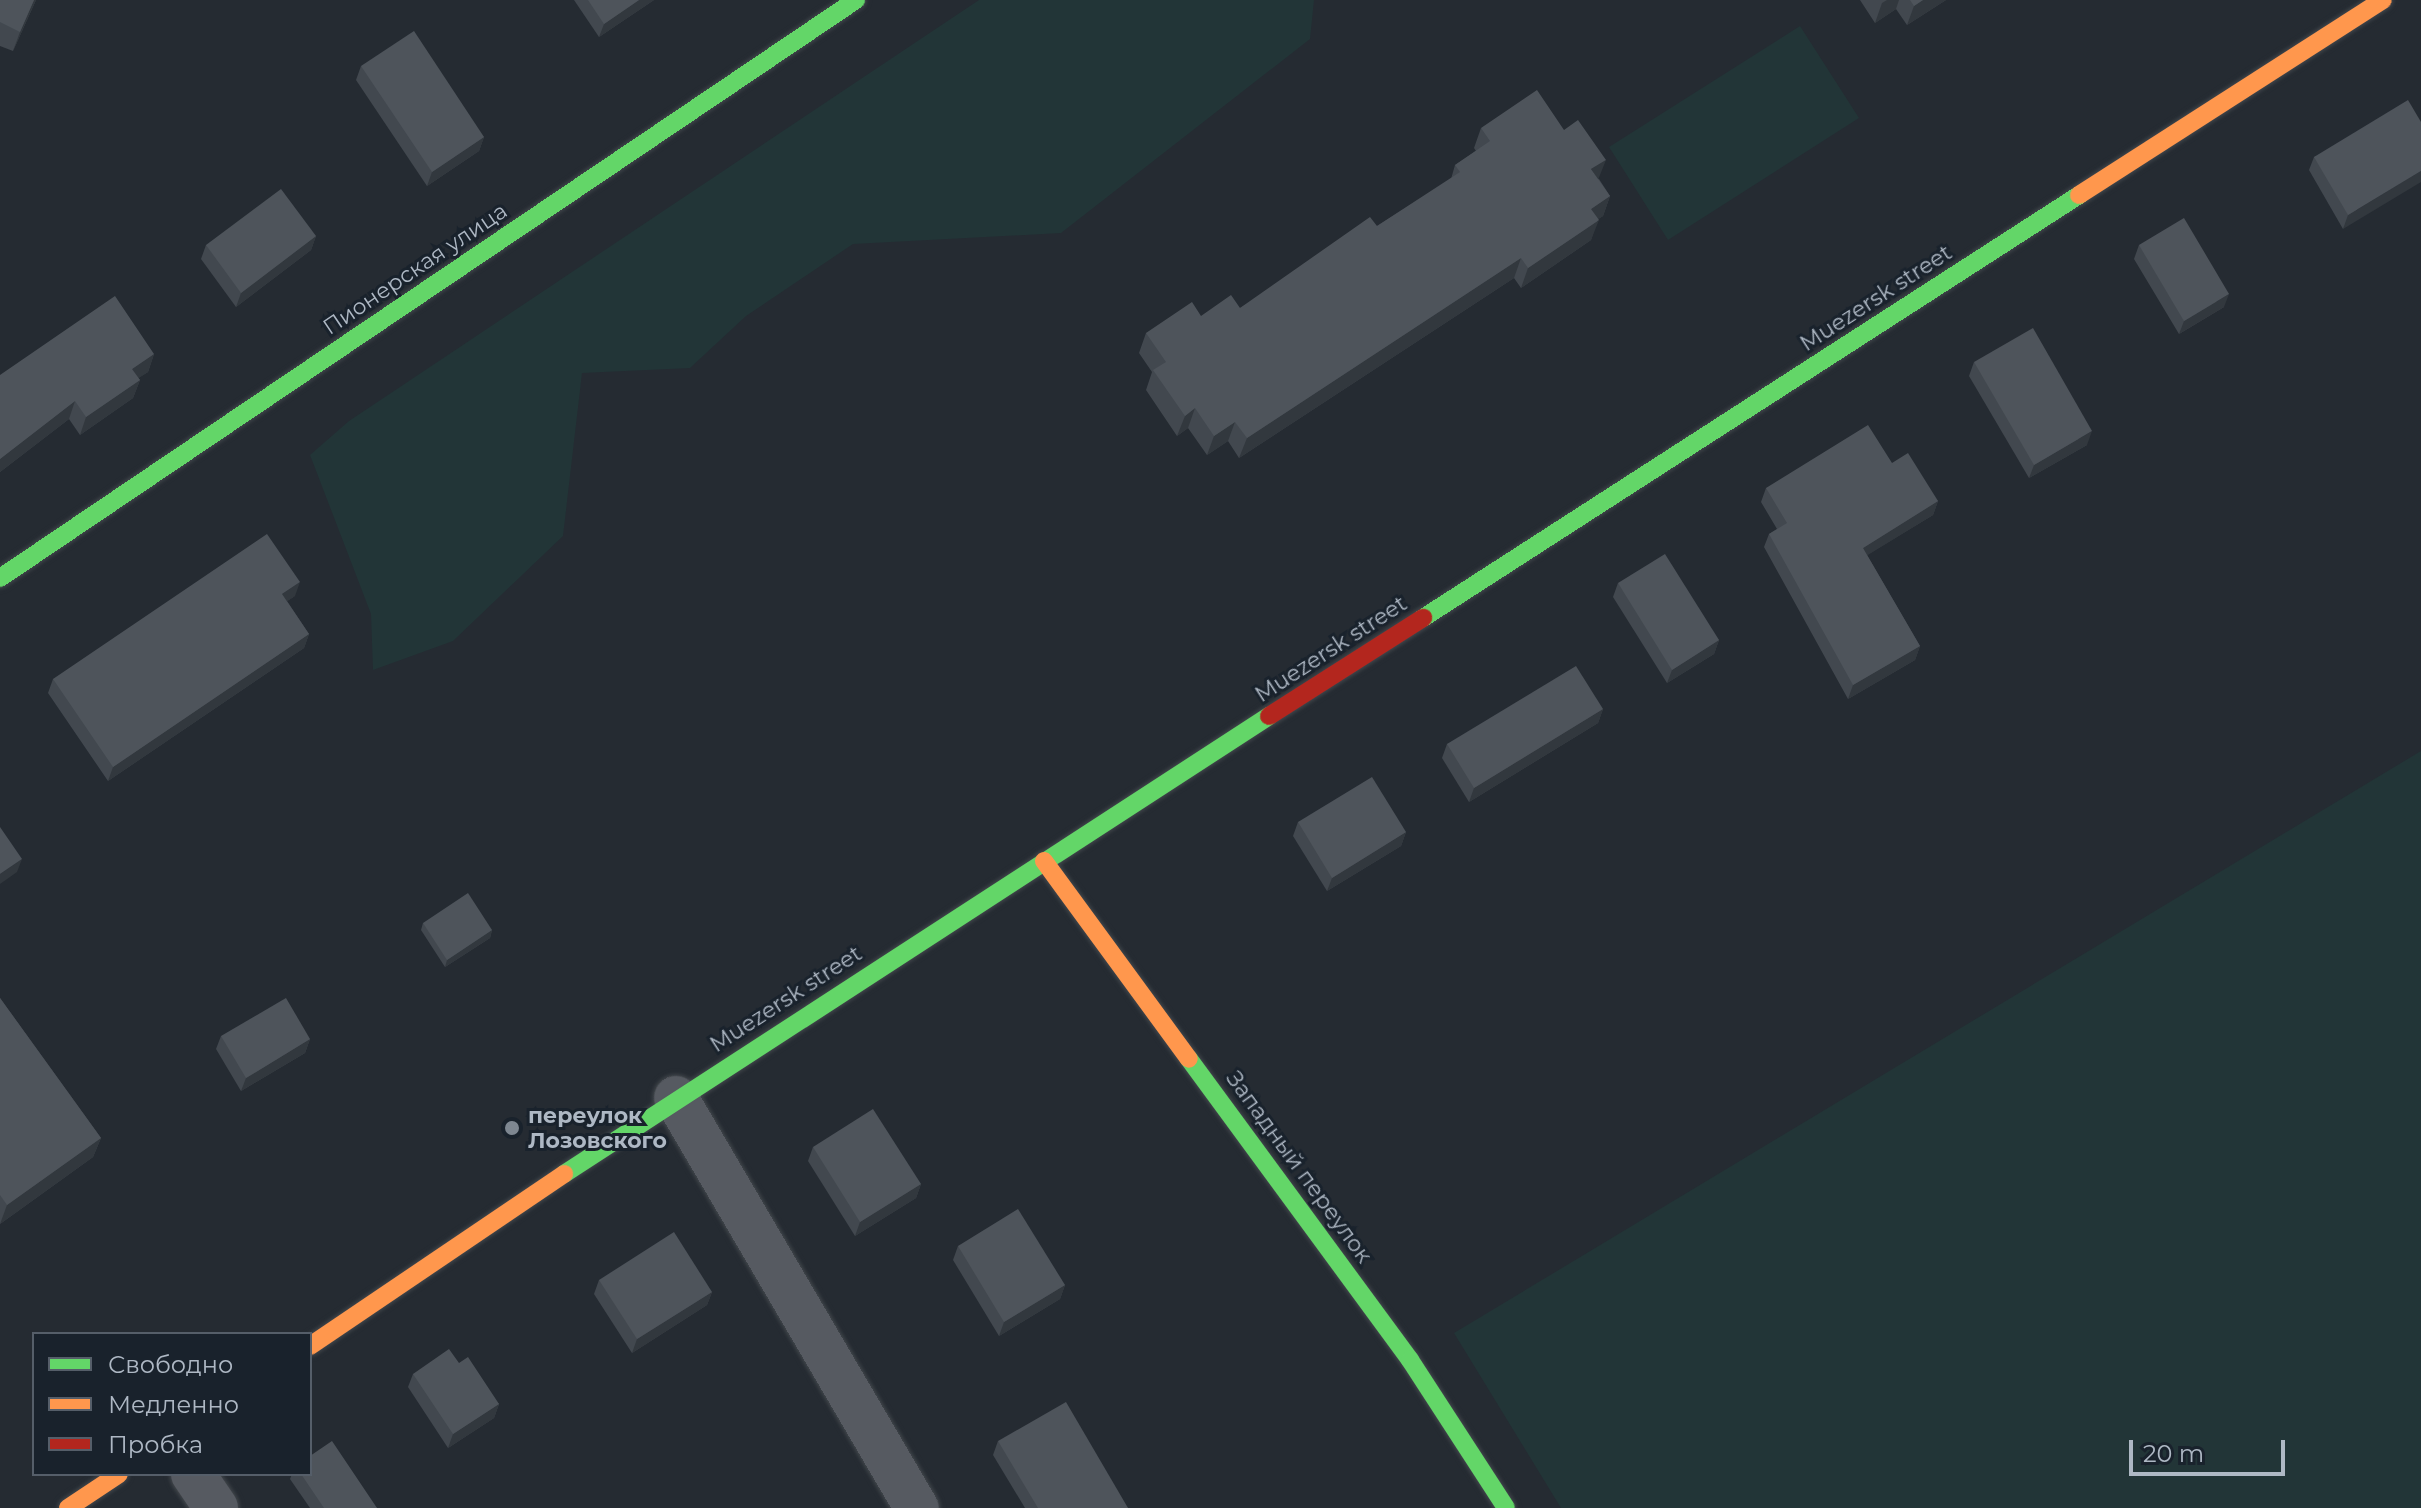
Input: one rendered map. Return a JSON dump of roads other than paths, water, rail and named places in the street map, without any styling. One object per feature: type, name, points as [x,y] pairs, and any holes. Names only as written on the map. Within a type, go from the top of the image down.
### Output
[{"type":"main road","name":"Пионерская улица","points":[[0,578],[856,0]]},
{"type":"main road","name":"Muezersk street","points":[[312,1345],[676,1098],[2383,0]]},
{"type":"main road","name":"Западный переулок","points":[[1044,861],[1410,1360],[1506,1508]]},
{"type":"main road","points":[[68,1508],[116,1476]]},
{"type":"street","points":[[676,1098],[917,1508]]},
{"type":"street","points":[[194,1476],[216,1508]]},
{"type":"place","name":"переулок Лозовского","points":[[512,1128]]}]
